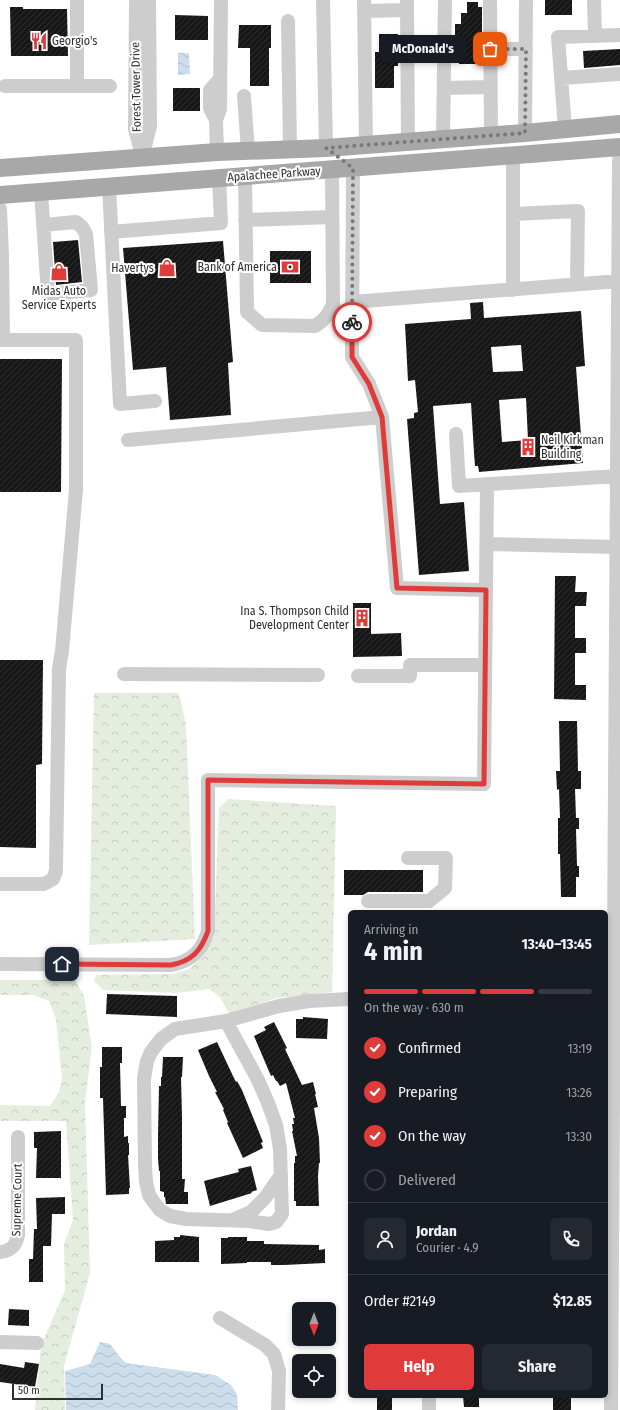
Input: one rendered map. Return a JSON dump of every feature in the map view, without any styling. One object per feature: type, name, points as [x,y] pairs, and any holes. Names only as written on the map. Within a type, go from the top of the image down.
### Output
[{"type":"main road","name":"Apalachee Parkway","points":[[0,168],[248,150],[326,148],[490,136],[620,124]]},
{"type":"main road","name":"Apalachee Parkway","points":[[0,195],[620,147]]},
{"type":"main road","points":[[278,173],[326,148],[353,168]]},
{"type":"main road","points":[[142,158],[144,184]]},
{"type":"street","points":[[77,0],[77,86]]},
{"type":"street","name":"Forest Tower Drive","points":[[136,0],[135,129],[142,158]]},
{"type":"street","name":"Forest Tower Drive","points":[[142,158],[150,126],[149,0]]},
{"type":"street","points":[[218,152],[216,120],[220,109],[221,0]]},
{"type":"street","points":[[323,0],[326,148]]},
{"type":"street","points":[[443,139],[445,0]]},
{"type":"street","points":[[444,82],[451,55],[453,0]]},
{"type":"street","points":[[525,133],[526,0]]},
{"type":"street","points":[[594,0],[595,36]]},
{"type":"street","points":[[489,2],[490,136]]},
{"type":"street","points":[[366,145],[364,6],[407,5],[408,142]]},
{"type":"street","points":[[288,21],[290,149]]},
{"type":"street","points":[[565,129],[558,37],[620,35]]},
{"type":"street","points":[[490,49],[526,49]]},
{"type":"street","points":[[561,78],[620,74]]},
{"type":"street","points":[[444,82],[490,87]]},
{"type":"street","points":[[5,86],[110,86]]},
{"type":"street","points":[[244,96],[248,150]]},
{"type":"street","points":[[513,155],[513,290]]},
{"type":"street","points":[[612,1410],[616,1358],[610,996],[618,606],[617,546],[620,155]]},
{"type":"street","points":[[353,168],[352,357],[369,384],[382,417],[397,588],[486,590]]},
{"type":"street","points":[[245,176],[247,312],[262,325],[315,326],[322,322],[328,315],[332,304],[332,170]]},
{"type":"street","points":[[111,232],[221,223],[218,178]]},
{"type":"street","points":[[109,186],[120,404],[155,401]]},
{"type":"street","points":[[41,192],[43,225],[48,294],[91,290],[86,234],[82,227],[76,222],[43,225]]},
{"type":"street","points":[[0,209],[2,255],[1,340],[76,340],[76,490],[62,651],[59,669],[56,871],[53,879],[44,884],[0,884]]},
{"type":"street","points":[[513,214],[578,211],[577,284]]},
{"type":"street","points":[[245,220],[332,217]]},
{"type":"street","points":[[352,302],[513,290],[577,284],[619,278]]},
{"type":"street","points":[[128,440],[382,417]]},
{"type":"street","points":[[456,434],[459,486],[618,476]]},
{"type":"street","points":[[0,964],[171,965],[181,963],[192,958],[204,942],[208,931],[208,780],[484,784],[487,484]]},
{"type":"street","points":[[486,544],[617,546]]},
{"type":"street","points":[[358,676],[410,676],[410,665],[485,665]]},
{"type":"street","points":[[124,674],[318,675]]},
{"type":"street","points":[[368,901],[429,900],[445,888],[446,858],[408,858]]},
{"type":"street","points":[[226,1021],[258,1080],[276,1125],[280,1149],[283,1206],[280,1219],[269,1224],[186,1219],[170,1216],[160,1210],[153,1201],[149,1195],[146,1182],[145,1166],[144,1079],[146,1061],[161,1039],[175,1030],[226,1021],[279,1006],[309,1001],[348,999]]},
{"type":"street","name":"Supreme Court","points":[[0,1252],[11,1249],[16,1243],[18,1235],[18,1137]]},
{"type":"street","points":[[231,1221],[251,1212],[265,1198],[281,1175]]},
{"type":"street","points":[[220,1318],[265,1345],[274,1354],[279,1371],[278,1410]]},
{"type":"street","points":[[0,1342],[37,1343]]},
{"type":"street","points":[[429,1398],[429,1410]]},
{"type":"green space","points":[[94,693],[179,693],[186,725],[195,939],[89,945]]},
{"type":"green space","points":[[228,799],[336,806],[332,992],[277,998],[229,1014],[220,997],[209,989],[177,993],[103,990],[94,981],[96,975],[173,974],[189,969],[203,957],[214,937],[219,808]]},
{"type":"green space","points":[[0,980],[75,980],[84,996],[92,1047],[85,1103],[90,1273],[64,1366],[65,1410],[35,1410],[41,1345],[65,1291],[64,1244],[73,1220],[66,1121],[0,1121],[0,1105],[50,1106],[59,1092],[62,1079],[56,1019],[49,1001],[34,995],[0,995]]},
{"type":"water","points":[[178,53],[189,53],[190,74],[178,75]]},
{"type":"water","points":[[100,1342],[110,1344],[126,1363],[215,1375],[231,1385],[237,1394],[238,1410],[66,1410],[65,1371],[90,1364]]},
{"type":"building","points":[[545,0],[572,0],[572,15],[545,15]]},
{"type":"building","points":[[467,2],[478,2],[478,7],[482,7],[482,64],[459,64],[459,51],[455,51],[455,24],[461,24],[461,13],[467,13]]},
{"type":"building","name":"Georgio's","points":[[10,7],[23,7],[23,9],[67,9],[68,56],[11,56]]},
{"type":"building","points":[[175,15],[208,16],[208,40],[175,40]]},
{"type":"building","points":[[239,25],[271,25],[271,48],[269,48],[269,86],[250,86],[250,48],[238,48]]},
{"type":"building","points":[[379,34],[398,34],[398,66],[394,66],[394,88],[375,88],[375,52],[379,52]]},
{"type":"building","points":[[620,49],[620,65],[584,68],[583,51]]},
{"type":"building","points":[[173,88],[200,88],[200,111],[173,111]]},
{"type":"building","points":[[78,240],[82,282],[56,285],[53,242]]},
{"type":"building","points":[[223,241],[233,362],[228,363],[231,415],[170,420],[166,367],[133,370],[123,248]]},
{"type":"building","name":"Bank of America","points":[[270,251],[311,251],[311,283],[270,283]]},
{"type":"building","name":"Neil Kirkman Building","points":[[483,302],[484,318],[581,311],[585,366],[576,367],[583,463],[479,472],[478,466],[475,466],[471,403],[433,406],[440,504],[464,502],[469,571],[419,575],[407,419],[414,418],[414,413],[418,412],[415,380],[408,381],[405,324],[471,319],[470,303]],"holes":[[[521,345],[523,371],[493,372],[491,347]],[[526,398],[528,440],[502,442],[499,400]]]},
{"type":"building","points":[[0,359],[62,359],[61,492],[0,492]]},
{"type":"building","points":[[555,576],[576,576],[575,592],[587,592],[586,606],[575,606],[575,638],[586,638],[586,653],[575,653],[575,685],[586,685],[586,700],[554,699]]},
{"type":"building","name":"Ina S. Thompson Child Development Center","points":[[353,603],[371,603],[371,634],[401,633],[402,656],[353,657]]},
{"type":"building","points":[[0,660],[43,660],[42,764],[36,765],[36,848],[0,847]]},
{"type":"building","points":[[559,721],[577,721],[578,771],[581,771],[581,789],[575,789],[576,818],[579,818],[579,829],[576,829],[577,866],[579,866],[579,877],[576,877],[576,897],[561,897],[560,854],[558,854],[558,818],[560,818],[559,789],[557,790],[556,771],[560,771]]},
{"type":"building","points":[[344,870],[423,870],[423,892],[368,892],[363,895],[344,895]]},
{"type":"building","points":[[107,994],[177,996],[177,1017],[106,1014]]},
{"type":"building","points":[[303,1017],[328,1019],[327,1039],[296,1038],[296,1019],[303,1019]]},
{"type":"building","points":[[274,1022],[287,1048],[285,1049],[302,1085],[313,1082],[316,1094],[318,1107],[314,1108],[319,1138],[319,1206],[296,1206],[296,1201],[294,1201],[294,1163],[295,1156],[297,1156],[292,1124],[294,1124],[293,1118],[295,1118],[286,1083],[280,1086],[273,1075],[271,1076],[254,1036],[266,1030],[264,1027]]},
{"type":"building","points":[[217,1042],[236,1082],[237,1081],[242,1090],[263,1142],[261,1143],[263,1148],[243,1158],[227,1123],[224,1109],[215,1092],[217,1092],[198,1050]]},
{"type":"building","points":[[102,1047],[122,1047],[122,1063],[120,1063],[121,1106],[126,1106],[126,1118],[124,1118],[124,1137],[128,1136],[129,1143],[129,1194],[106,1195],[103,1098],[100,1098],[100,1067],[102,1067]]},
{"type":"building","points":[[163,1057],[183,1057],[181,1077],[182,1179],[185,1179],[184,1192],[188,1192],[188,1204],[166,1204],[164,1192],[160,1191],[160,1171],[158,1159],[159,1086],[161,1086]]},
{"type":"building","points":[[61,1131],[61,1178],[36,1178],[37,1148],[34,1148],[34,1132]]},
{"type":"building","points":[[251,1166],[257,1190],[251,1192],[252,1193],[210,1206],[204,1181],[239,1172],[238,1169]]},
{"type":"building","points":[[65,1197],[65,1214],[52,1214],[51,1246],[43,1246],[43,1282],[29,1282],[29,1259],[33,1259],[34,1229],[37,1229],[36,1198]]},
{"type":"building","points":[[180,1235],[199,1237],[199,1262],[155,1262],[155,1241],[174,1240],[174,1237],[180,1237]]},
{"type":"building","points":[[247,1237],[247,1241],[264,1241],[264,1244],[319,1245],[319,1250],[325,1249],[325,1263],[271,1265],[271,1262],[247,1262],[221,1264],[221,1238]]},
{"type":"building","points":[[9,1309],[29,1310],[29,1326],[8,1325]]},
{"type":"building","points":[[25,1362],[39,1364],[35,1387],[0,1382],[0,1364],[24,1368]]},
{"type":"building","points":[[377,1398],[392,1398],[392,1410],[377,1410]]},
{"type":"building","points":[[463,1398],[479,1398],[479,1407],[464,1407]]},
{"type":"building","points":[[553,1398],[571,1398],[571,1410],[553,1410]]},
{"type":"way so far","points":[[352,322],[353,168],[326,148],[525,133],[526,49],[490,49]]},
{"type":"place","name":"Georgio's","points":[[39,41]]},
{"type":"place","name":"McDonald's","points":[[490,49]]},
{"type":"place","name":"Bank of America","points":[[290,267]]},
{"type":"place","name":"Havertys","points":[[167,268]]},
{"type":"place","name":"Midas Auto Service Experts","points":[[59,272]]},
{"type":"place","name":"Neil Kirkman Building","points":[[528,447]]},
{"type":"place","name":"Ina S. Thompson Child Development Center","points":[[362,618]]},
{"type":"route","points":[[62,964],[171,965],[181,963],[192,958],[199,950],[208,931],[208,780],[484,784],[486,590],[397,588],[382,417],[369,384],[352,357],[352,322]]}]
